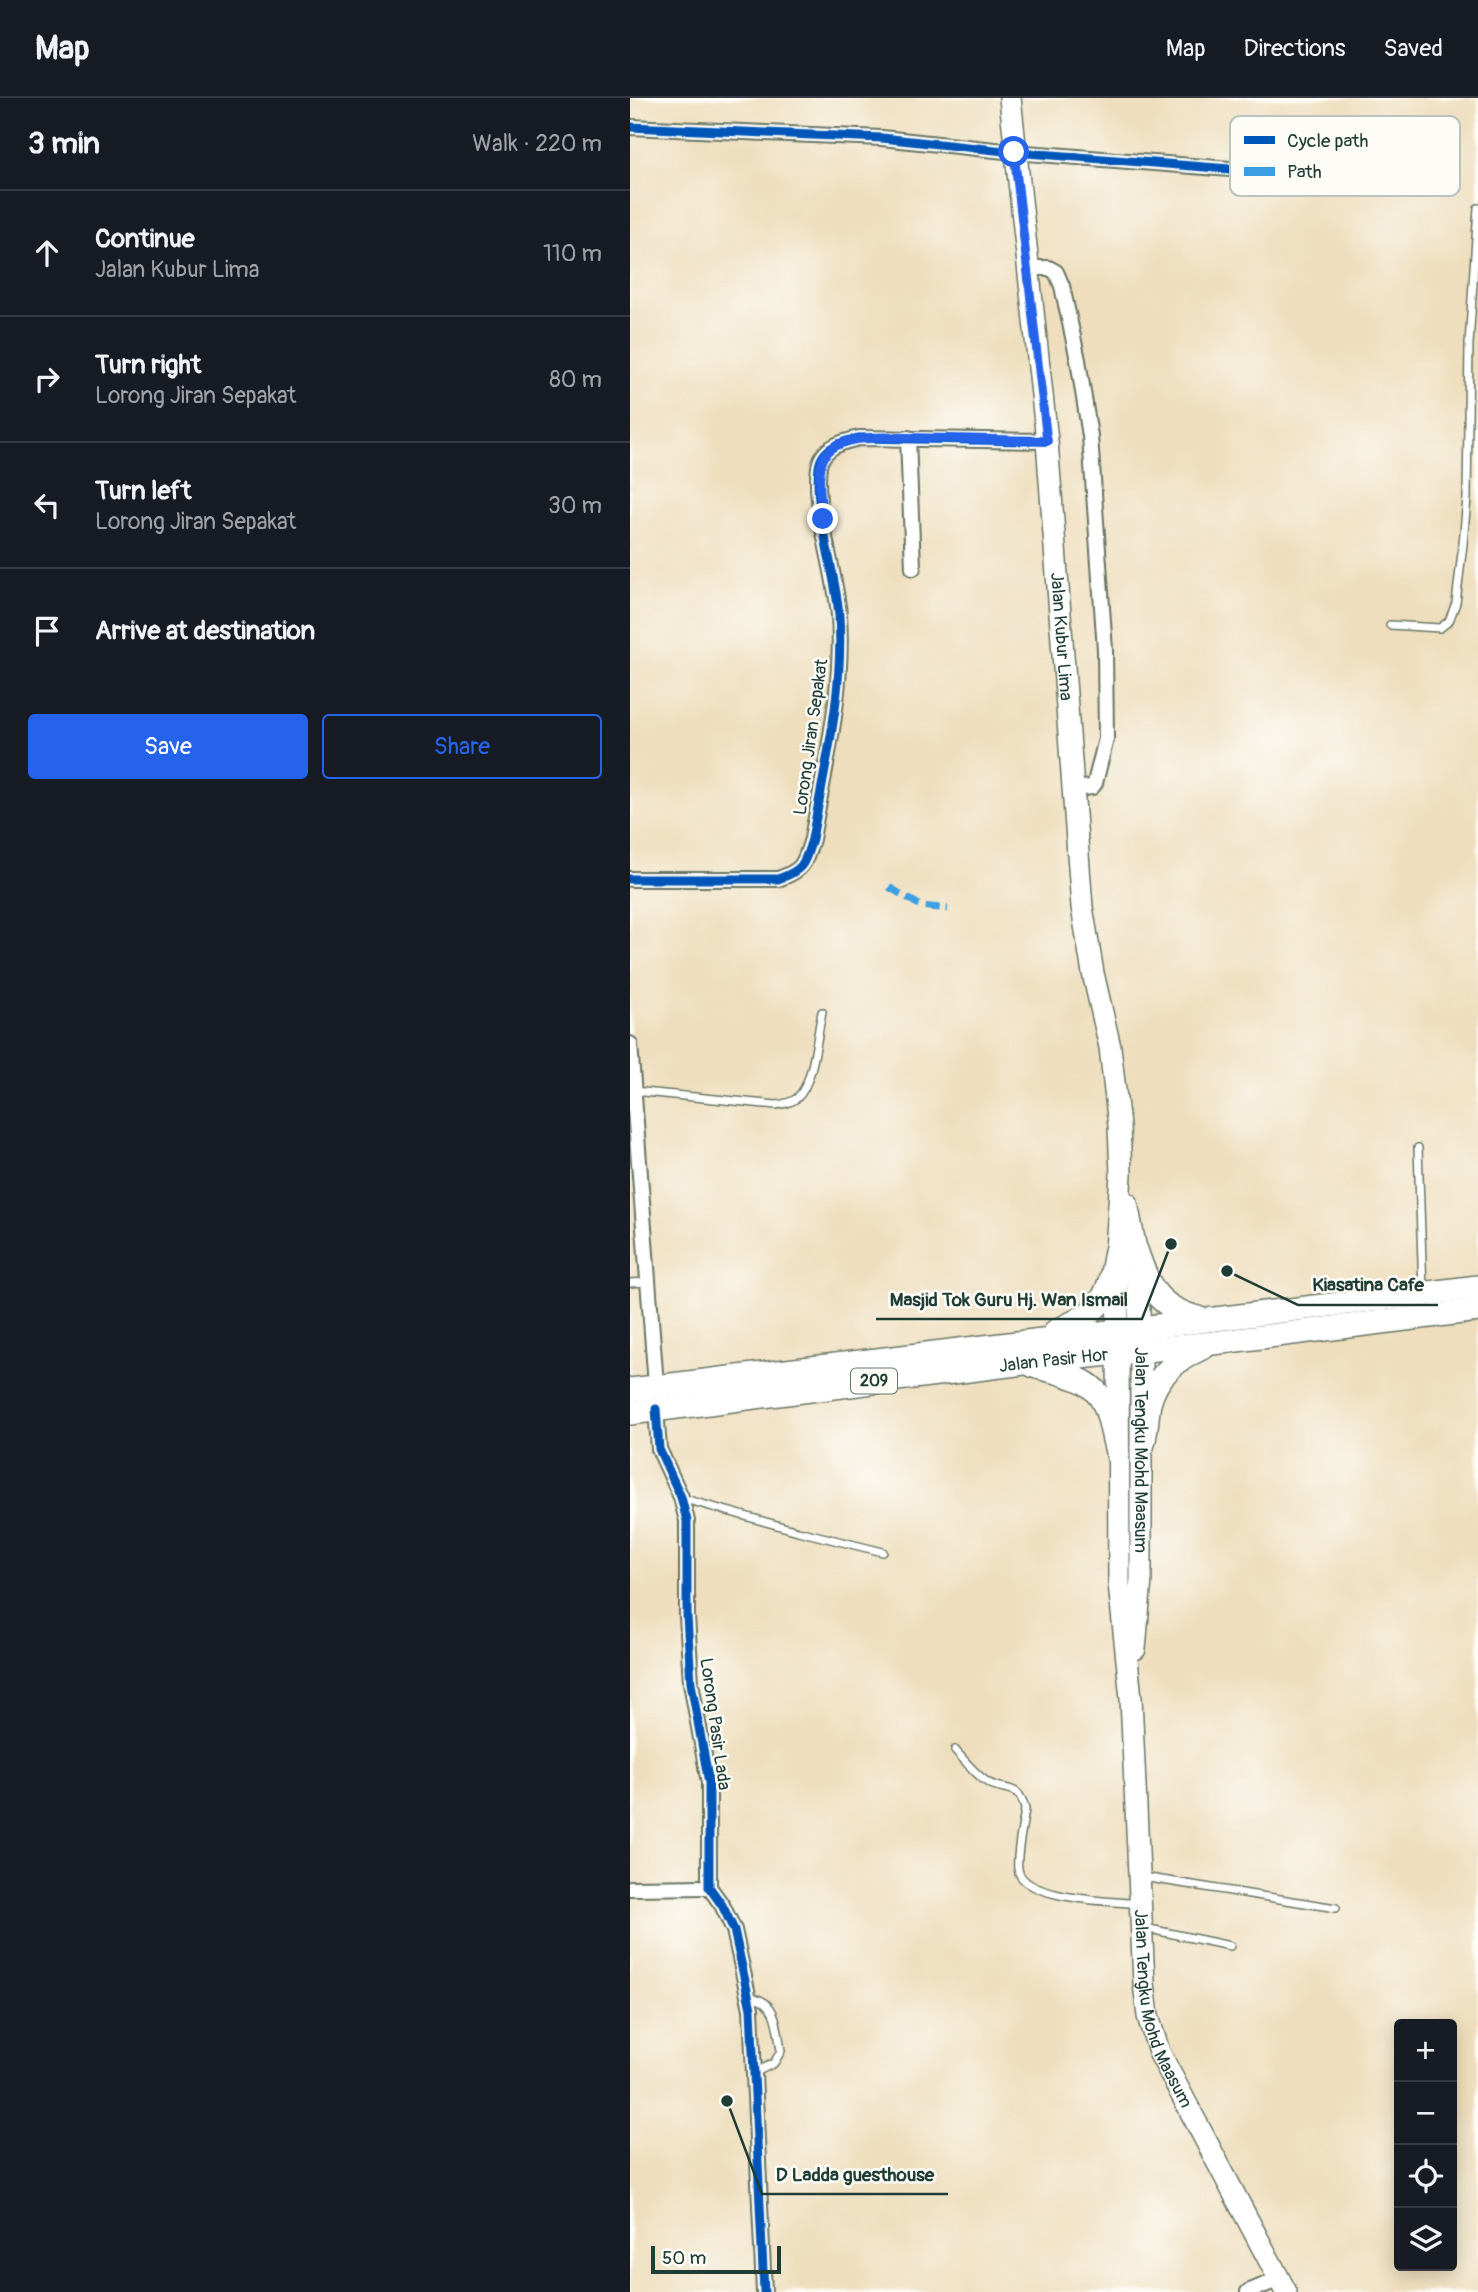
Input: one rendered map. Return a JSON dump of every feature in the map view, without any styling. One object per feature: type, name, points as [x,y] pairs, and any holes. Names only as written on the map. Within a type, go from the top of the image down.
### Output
[{"type":"main road","name":"Jalan Kubur Lima","points":[[1010,98],[1047,441],[1083,913],[1110,1047],[1119,1126],[1129,1339]]},
{"type":"main road","points":[[1126,1250],[1158,1298],[1171,1308],[1205,1320]]},
{"type":"main road","points":[[1040,1338],[1084,1318],[1096,1308],[1106,1295],[1126,1250]]},
{"type":"main road","name":"Jalan Pasir Hor","points":[[630,1413],[1024,1363],[1205,1320],[1478,1287]]},
{"type":"main road","name":"Jalan Pasir Hor","points":[[630,1390],[1040,1338],[1213,1343],[1478,1310]]},
{"type":"main road","name":"Jalan Tengku Mohd Maasum","points":[[1129,1339],[1142,1447],[1141,1579],[1131,1698]]},
{"type":"main road","name":"Jalan Tengku Mohd Maasum","points":[[1129,1339],[1118,1455],[1119,1584],[1131,1698],[1140,1927],[1148,2016],[1159,2052],[1283,2285]]},
{"type":"main road","points":[[1142,1447],[1147,1433],[1149,1403],[1163,1375],[1187,1355],[1213,1343]]},
{"type":"main road","points":[[1024,1363],[1091,1385],[1102,1396],[1118,1455]]},
{"type":"street","points":[[630,127],[882,138],[1014,152],[1230,169]]},
{"type":"street","points":[[1027,268],[1049,268],[1056,272],[1062,286],[1078,360],[1090,436],[1105,650],[1106,739],[1095,783],[1092,787],[1074,789]]},
{"type":"street","name":"Lorong Jiran Sepakat","points":[[630,878],[778,879],[796,873],[806,858],[812,839],[838,682],[839,616],[820,493],[819,466],[824,454],[838,443],[859,438],[1047,441]]},
{"type":"street","points":[[908,438],[913,568]]},
{"type":"street","points":[[630,1044],[656,1385]]},
{"type":"street","name":"Lorong Pasir Lada","points":[[656,1409],[659,1449],[681,1497],[687,1521],[687,1616],[691,1683],[709,1783],[709,1887]]},
{"type":"street","points":[[630,1888],[709,1887],[722,1905],[734,1930],[749,1997],[764,2292]]},
{"type":"street","points":[[1248,2292],[1283,2285]]},
{"type":"lane","points":[[1390,625],[1440,628],[1449,621],[1456,603],[1467,498],[1469,344],[1478,208]]},
{"type":"lane","points":[[632,1091],[776,1105],[790,1103],[800,1096],[807,1083],[822,1012]]},
{"type":"lane","points":[[1418,1149],[1423,1294]]},
{"type":"lane","points":[[630,1283],[648,1282]]},
{"type":"lane","points":[[681,1497],[883,1552]]},
{"type":"lane","points":[[955,1751],[986,1782],[1017,1791],[1023,1800],[1025,1809],[1018,1870],[1023,1881],[1046,1893],[1140,1904]]},
{"type":"lane","points":[[1138,1876],[1336,1908]]},
{"type":"lane","points":[[1140,1927],[1230,1946]]},
{"type":"lane","points":[[749,1997],[760,1998],[768,2003],[776,2017],[781,2051],[774,2063],[754,2073]]},
{"type":"marked path","points":[[889,887],[921,906],[948,909]]},
{"type":"cycle path","points":[[630,127],[882,138],[1014,152],[1230,169]]},
{"type":"cycle path","points":[[630,879],[778,879],[798,869],[805,860],[812,839],[828,756],[839,672],[839,616],[818,484],[821,460],[828,450],[859,438],[1047,441]]},
{"type":"cycle path","points":[[656,1409],[659,1449],[681,1497],[687,1521],[687,1616],[691,1683],[709,1783],[709,1887],[722,1905],[734,1930],[751,2009],[764,2292]]},
{"type":"place","name":"Masjid Tok Guru Hj. Wan Ismail","points":[[1171,1244]]},
{"type":"place","name":"Kiasatina Cafe","points":[[1227,1271]]},
{"type":"place","name":"D Ladda guesthouse","points":[[727,2101]]},
{"type":"route","points":[[823,519],[819,466],[824,454],[838,443],[859,438],[885,437],[1047,441],[1014,152]]}]
